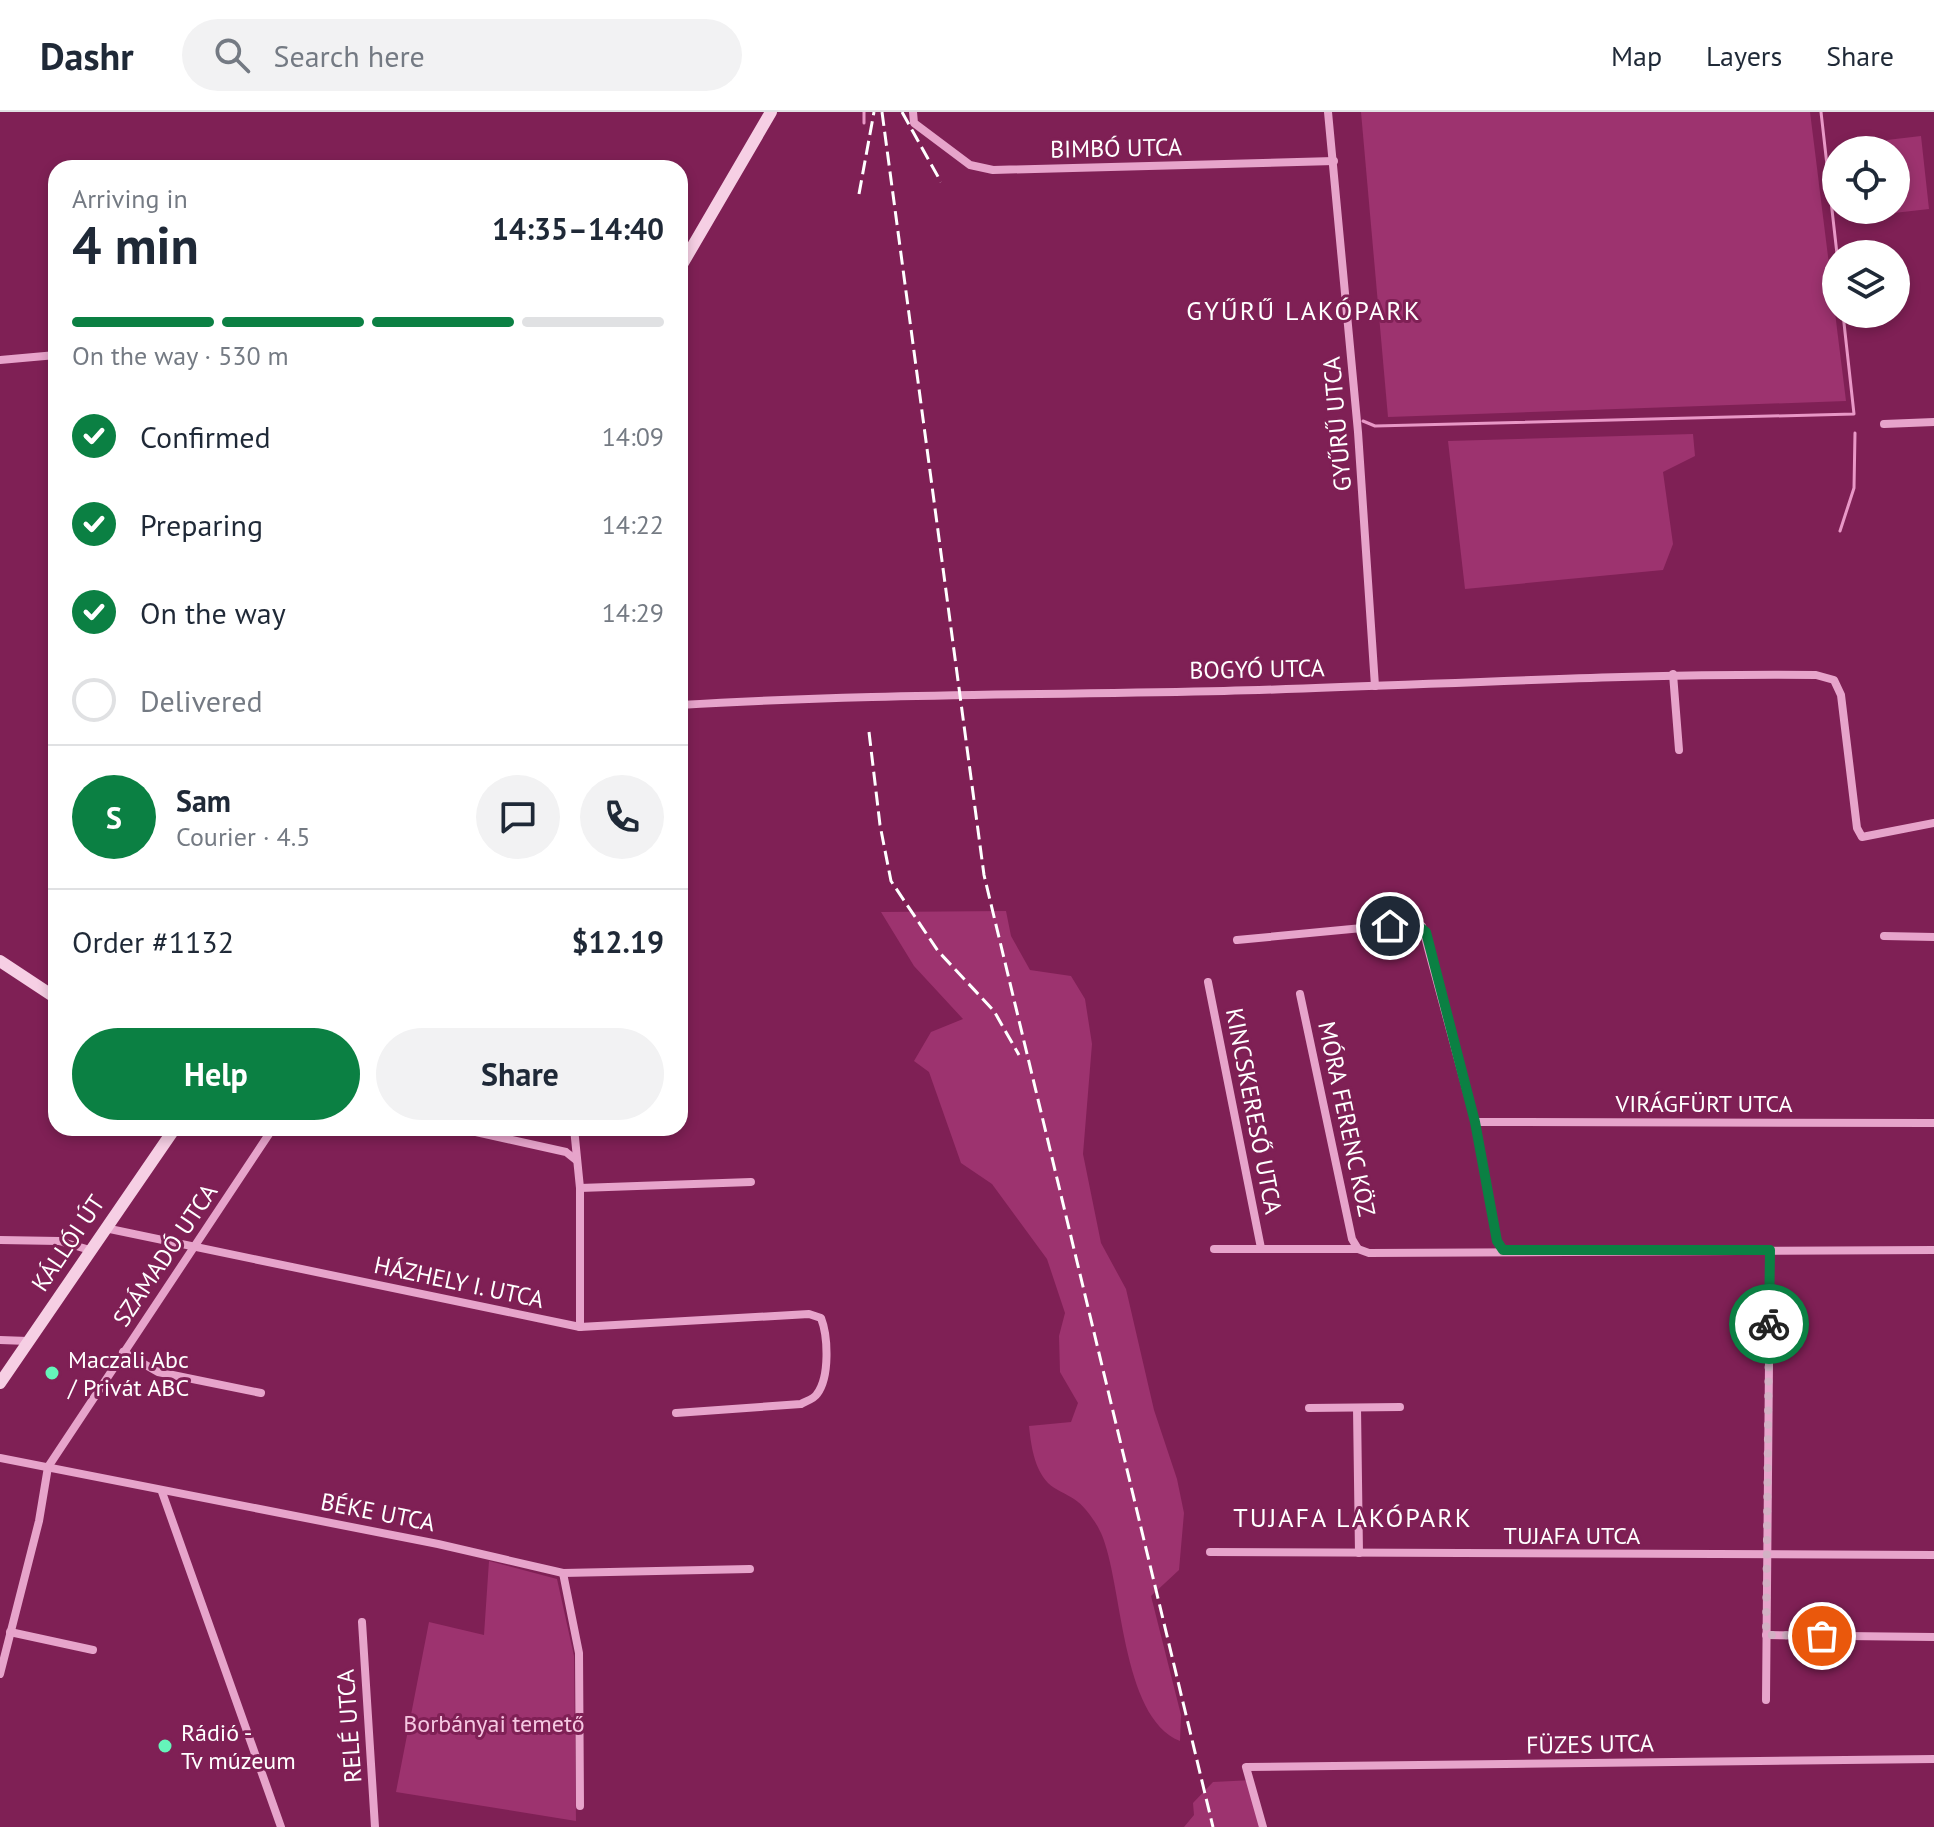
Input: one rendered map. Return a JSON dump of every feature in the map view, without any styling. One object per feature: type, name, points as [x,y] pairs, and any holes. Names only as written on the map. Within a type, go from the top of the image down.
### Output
[{"type":"main road","points":[[688,254],[771,112]]},
{"type":"main road","points":[[0,961],[48,993]]},
{"type":"main road","name":"KÁLLÓI ÚT","points":[[0,1383],[169,1136]]},
{"type":"street","name":"BIMBÓ UTCA","points":[[913,112],[914,123],[970,165],[993,170],[1334,161]]},
{"type":"street","name":"GYŰRŰ UTCA","points":[[1328,112],[1358,432],[1375,686]]},
{"type":"street","points":[[0,360],[48,356]]},
{"type":"street","points":[[1884,424],[1934,422]]},
{"type":"street","name":"BOGYÓ UTCA","points":[[688,704],[836,695],[1375,686],[1673,674],[1816,675],[1834,680],[1841,695],[1857,828],[1862,837],[1934,823]]},
{"type":"street","points":[[1673,674],[1679,750]]},
{"type":"street","points":[[1237,940],[1415,923],[1422,926],[1475,1122],[1497,1241],[1503,1250]]},
{"type":"street","points":[[1884,936],[1934,937]]},
{"type":"street","name":"KINCSKERESŐ UTCA","points":[[1208,982],[1261,1248]]},
{"type":"street","name":"MÓRA FERENC KÖZ","points":[[1300,994],[1352,1239],[1358,1249],[1369,1253],[1934,1250]]},
{"type":"street","name":"VIRÁGFÜRT UTCA","points":[[1475,1122],[1934,1123]]},
{"type":"street","name":"SZÁMADÓ UTCA","points":[[0,1674],[39,1521],[48,1467],[268,1136]]},
{"type":"street","points":[[494,1136],[566,1152],[576,1160]]},
{"type":"street","points":[[574,1136],[580,1188],[580,1327]]},
{"type":"street","points":[[580,1188],[751,1182]]},
{"type":"street","name":"HÁZHELY I. UTCA","points":[[105,1228],[580,1327],[809,1314],[821,1318],[825,1329],[824,1381],[816,1396],[801,1404],[676,1413]]},
{"type":"street","points":[[0,1240],[59,1241],[90,1250]]},
{"type":"street","points":[[1214,1249],[1358,1249]]},
{"type":"street","points":[[1766,1700],[1770,1250]]},
{"type":"street","points":[[0,1340],[28,1341]]},
{"type":"street","points":[[123,1352],[158,1372],[261,1393]]},
{"type":"street","points":[[1309,1408],[1400,1407]]},
{"type":"street","points":[[1357,1408],[1359,1553]]},
{"type":"street","name":"BÉKE UTCA","points":[[0,1458],[438,1544],[563,1573],[750,1569]]},
{"type":"street","points":[[162,1492],[281,1827]]},
{"type":"street","name":"TUJAFA UTCA","points":[[1210,1552],[1934,1555]]},
{"type":"street","points":[[563,1573],[579,1653],[580,1806]]},
{"type":"street","name":"RELÉ UTCA","points":[[362,1622],[375,1827]]},
{"type":"street","points":[[10,1632],[93,1650]]},
{"type":"street","points":[[1766,1635],[1934,1637]]},
{"type":"street","name":"FÜZES UTCA","points":[[1235,1767],[1934,1759]]},
{"type":"street","points":[[1246,1767],[1263,1827]]},
{"type":"green space","points":[[1361,112],[1810,112],[1826,240],[1822,240],[1822,328],[1837,328],[1846,401],[1388,417]]},
{"type":"green space","points":[[1921,136],[1929,209],[1910,211],[1910,137]]},
{"type":"green space","points":[[1693,434],[1695,456],[1663,472],[1673,544],[1663,570],[1465,589],[1448,441]]},
{"type":"green space","points":[[1006,911],[1011,936],[1030,970],[1071,976],[1085,999],[1092,1044],[1083,1154],[1101,1243],[1126,1289],[1154,1410],[1177,1479],[1184,1513],[1179,1570],[1151,1596],[1181,1715],[1180,1741],[1160,1727],[1145,1705],[1134,1678],[1108,1555],[1099,1529],[1078,1502],[1048,1483],[1036,1463],[1029,1426],[1071,1422],[1078,1403],[1060,1372],[1059,1336],[1065,1313],[1047,1259],[992,1184],[961,1163],[929,1072],[914,1061],[931,1032],[963,1019],[914,966],[881,912]]},
{"type":"green space","name":"Borbányai temető","points":[[489,1561],[557,1579],[574,1656],[576,1821],[396,1792],[429,1622],[484,1635]]},
{"type":"green space","points":[[1253,1780],[1263,1827],[1184,1827],[1194,1815],[1193,1803],[1213,1782]]},
{"type":"waterway","points":[[864,112],[864,123]]},
{"type":"waterway","points":[[1821,112],[1835,240]]},
{"type":"waterway","points":[[1363,421],[1375,426],[1854,414],[1845,328]]},
{"type":"waterway","points":[[1840,531],[1854,488],[1855,433]]},
{"type":"railway","points":[[859,194],[874,112]]},
{"type":"railway","points":[[882,112],[984,875],[1213,1827]]},
{"type":"railway","points":[[902,112],[941,182]]},
{"type":"railway","points":[[869,732],[880,825],[891,881],[938,951],[994,1011],[1019,1055]]},
{"type":"way so far","points":[[1769,1324],[1766,1635],[1822,1636]]},
{"type":"place","name":"Maczali Abc / Privát ABC","points":[[52,1373]]},
{"type":"place","name":"Rádió - Tv múzeum","points":[[165,1746]]},
{"type":"district","name":"GYŰRŰ LAKÓPARK","points":[[1304,310]]},
{"type":"district","name":"TUJAFA LAKÓPARK","points":[[1353,1517]]},
{"type":"route","points":[[1390,926],[1415,923],[1426,932],[1475,1122],[1497,1241],[1503,1250],[1770,1250],[1769,1324]]}]
